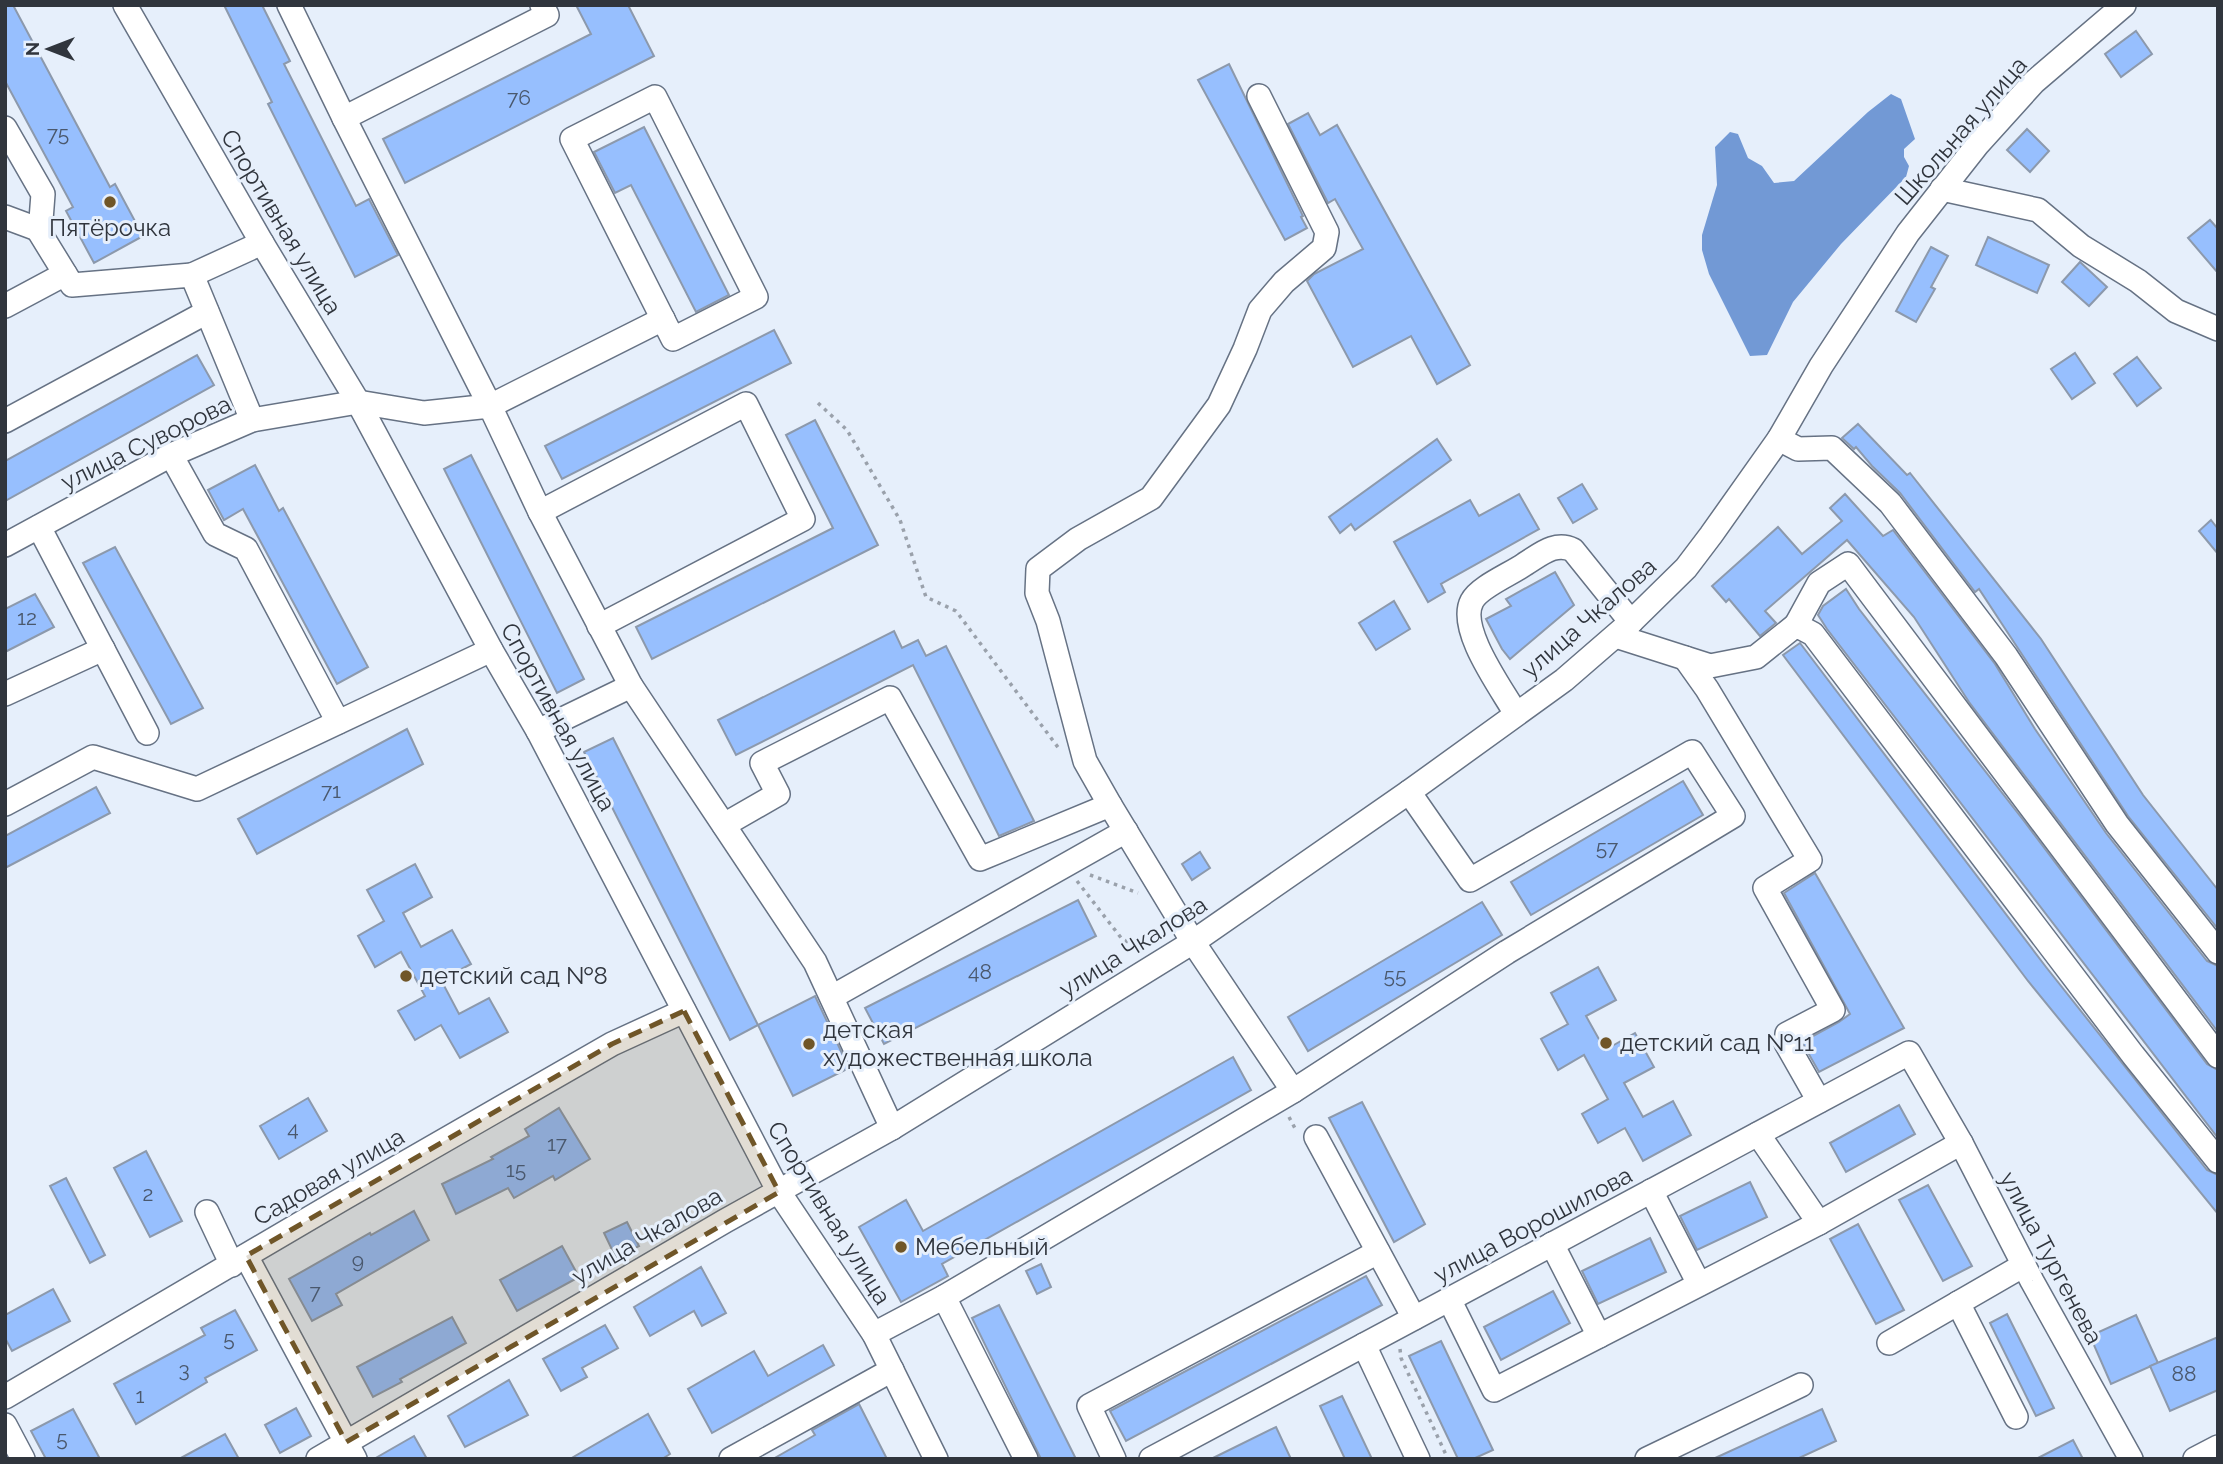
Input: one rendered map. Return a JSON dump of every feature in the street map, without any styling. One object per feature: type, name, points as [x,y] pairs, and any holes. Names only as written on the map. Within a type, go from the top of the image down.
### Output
[{"type":"street","name":"Спортивная улица","points":[[125,5],[262,243],[358,402],[491,650],[538,731],[779,1192],[874,1334],[936,1459]]},
{"type":"street","points":[[289,5],[490,406],[540,512],[631,686],[816,962],[892,1128]]},
{"type":"street","points":[[344,118],[547,15],[542,5]]},
{"type":"street","name":"Школьная улица","points":[[1821,366],[1908,233],[1978,144],[2034,82],[2124,5]]},
{"type":"street","points":[[1259,96],[1327,232],[1324,248],[1284,282],[1260,310],[1219,405],[1151,498],[1077,539],[1038,569],[1037,593],[1048,621],[1085,761],[1169,904],[1293,1091]]},
{"type":"street","points":[[655,97],[756,297],[673,339],[663,319],[572,139],[655,97]]},
{"type":"street","points":[[5,128],[43,194],[40,233],[72,285],[192,275],[262,243]]},
{"type":"street","points":[[1942,189],[2038,210],[2081,246],[2138,281],[2176,311],[2218,329]]},
{"type":"street","points":[[5,218],[40,230]]},
{"type":"street","points":[[5,306],[65,274]]},
{"type":"street","points":[[192,275],[251,420]]},
{"type":"street","points":[[5,421],[207,312]]},
{"type":"street","points":[[490,406],[663,319]]},
{"type":"street","name":"улица Чкалова","points":[[317,1459],[351,1451],[725,1221],[892,1128],[1193,942],[1516,715],[1564,680],[1624,629],[1686,568],[1779,439],[1821,366]]},
{"type":"street","name":"улица Суворова","points":[[5,545],[172,455],[251,420],[358,402],[424,413],[490,406]]},
{"type":"street","points":[[540,512],[746,404],[803,519],[599,626]]},
{"type":"street","points":[[1779,439],[1798,449],[1832,448],[1890,503],[2006,656],[2116,824],[2218,952]]},
{"type":"street","points":[[172,455],[215,534],[246,549],[338,722]]},
{"type":"street","points":[[39,527],[147,733]]},
{"type":"street","points":[[1516,715],[1472,635],[1468,619],[1472,601],[1482,590],[1544,552],[1557,547],[1573,550],[1624,629],[1685,658],[1710,666],[1756,657],[1796,625],[1819,583],[1848,564],[2218,1056]]},
{"type":"street","points":[[1796,625],[1813,634],[2133,1055],[2218,1161]]},
{"type":"street","points":[[5,694],[103,649]]},
{"type":"street","points":[[5,804],[93,757],[197,789],[491,650]]},
{"type":"street","points":[[1685,658],[1707,689],[1810,860],[1765,888],[1833,1010],[1787,1034],[1786,1043],[1819,1101]]},
{"type":"street","points":[[538,731],[631,686]]},
{"type":"street","points":[[724,825],[778,794],[762,763],[890,698],[980,859],[1110,805]]},
{"type":"street","points":[[874,1334],[944,1297],[1293,1091],[1507,952],[1733,816],[1692,752],[1470,880],[1409,792]]},
{"type":"street","points":[[832,997],[1126,831]]},
{"type":"street","name":"Садовая улица","points":[[5,1397],[612,1044],[684,1012]]},
{"type":"street","name":"улица Ворошилова","points":[[1151,1459],[1909,1053],[1927,1082]]},
{"type":"street","name":"улица Тургенева","points":[[1927,1082],[2131,1459]]},
{"type":"street","points":[[1758,1134],[1819,1223]]},
{"type":"street","points":[[1317,1138],[1378,1252],[1406,1323]]},
{"type":"street","points":[[1449,1299],[1494,1390],[1819,1223],[1961,1143]]},
{"type":"street","points":[[1651,1191],[1699,1284]]},
{"type":"street","points":[[207,1212],[239,1260],[351,1451]]},
{"type":"street","points":[[1552,1244],[1599,1336]]},
{"type":"street","points":[[1114,1459],[1089,1406],[1378,1252]]},
{"type":"street","points":[[1889,1343],[2024,1265]]},
{"type":"street","points":[[944,1297],[1026,1459]]},
{"type":"street","points":[[1958,1303],[2016,1417]]},
{"type":"street","points":[[1364,1345],[1418,1459]]},
{"type":"street","points":[[731,1459],[892,1370]]},
{"type":"street","points":[[1647,1459],[1801,1385]]},
{"type":"street","points":[[5,1424],[23,1459]]},
{"type":"street","points":[[2195,1459],[2218,1447]]},
{"type":"path","points":[[818,403],[847,430],[900,520],[926,597],[956,611],[1062,752]]},
{"type":"path","points":[[1065,866],[1169,904]]},
{"type":"path","points":[[1065,866],[1122,939],[1167,958]]},
{"type":"path","points":[[1133,881],[1137,892]]},
{"type":"path","points":[[1406,1323],[1401,1358],[1448,1459]]},
{"type":"highlighted area","points":[[684,1011],[779,1192],[346,1442],[246,1256],[612,1044]]},
{"type":"water","points":[[1891,94],[1901,99],[1915,139],[1904,149],[1904,157],[1909,166],[1906,177],[1841,244],[1793,302],[1767,355],[1750,356],[1709,274],[1702,250],[1702,235],[1717,185],[1715,147],[1730,132],[1738,134],[1748,158],[1762,166],[1774,183],[1794,181]]},
{"type":"building","points":[[5,5],[13,5],[110,187],[115,184],[143,236],[94,263],[66,211],[73,207],[5,81]]},
{"type":"building","points":[[224,5],[262,5],[290,61],[284,64],[356,206],[369,199],[398,255],[355,277],[268,104],[272,102]]},
{"type":"building","points":[[576,5],[628,5],[654,56],[405,183],[383,139],[591,34]]},
{"type":"building","points":[[2136,31],[2152,54],[2121,77],[2105,54]]},
{"type":"building","points":[[1229,64],[1307,228],[1285,240],[1198,80]]},
{"type":"building","points":[[1308,113],[1320,135],[1337,125],[1470,365],[1437,384],[1411,336],[1353,367],[1307,281],[1314,274],[1363,249],[1335,199],[1328,203],[1288,124]]},
{"type":"building","points":[[644,127],[729,295],[696,312],[631,185],[615,193],[594,152]]},
{"type":"building","points":[[2027,129],[2049,151],[2030,172],[2007,150]]},
{"type":"building","points":[[2210,220],[2218,229],[2218,273],[2188,238]]},
{"type":"building","points":[[1988,237],[2049,265],[2037,293],[1976,265]]},
{"type":"building","points":[[1931,247],[1948,256],[1931,287],[1935,289],[1916,322],[1896,311]]},
{"type":"building","points":[[2080,262],[2107,287],[2089,306],[2062,282]]},
{"type":"building","points":[[774,330],[791,363],[562,479],[545,446]]},
{"type":"building","points":[[2075,353],[2095,383],[2072,399],[2051,369]]},
{"type":"building","points":[[197,355],[214,385],[5,501],[5,461]]},
{"type":"building","points":[[2137,357],[2161,388],[2137,406],[2114,374]]},
{"type":"building","points":[[815,420],[878,545],[652,659],[636,627],[833,528],[786,435]]},
{"type":"building","points":[[1858,424],[1907,475],[1910,473],[2041,639],[2143,795],[2218,890],[2218,929],[2128,816],[1979,589],[1975,592],[1900,493],[1856,447],[1854,449],[1842,438]]},
{"type":"building","points":[[1437,439],[1451,460],[1355,530],[1351,524],[1340,533],[1329,517]]},
{"type":"building","points":[[471,455],[584,679],[557,693],[444,469]]},
{"type":"building","points":[[255,465],[279,511],[283,508],[368,667],[337,684],[243,509],[224,520],[208,490]]},
{"type":"building","points":[[1582,484],[1597,509],[1573,523],[1558,498]]},
{"type":"building","points":[[1519,494],[1539,529],[1441,584],[1445,592],[1428,602],[1394,542],[1470,500],[1479,516]]},
{"type":"building","points":[[1845,494],[1883,536],[1893,530],[1995,664],[2035,729],[2106,833],[2207,961],[2218,966],[2218,1032],[1969,702],[1914,617],[1847,540],[1765,611],[1776,623],[1760,636],[1729,599],[1726,602],[1712,586],[1778,527],[1802,554],[1842,521],[1830,508]]},
{"type":"building","points":[[2211,520],[2218,529],[2218,554],[2199,531]]},
{"type":"building","points":[[115,547],[203,708],[171,724],[83,563]]},
{"type":"building","points":[[1555,572],[1574,605],[1510,659],[1486,619],[1511,606],[1506,599]]},
{"type":"building","points":[[1846,589],[2207,1064],[2218,1070],[2218,1138],[1827,629],[1818,615],[1823,606]]},
{"type":"building","points":[[35,594],[54,627],[5,652],[5,609]]},
{"type":"building","points":[[1394,601],[1410,629],[1376,650],[1359,623]]},
{"type":"building","points":[[894,631],[902,648],[918,640],[926,656],[946,646],[1034,821],[999,836],[913,665],[736,755],[718,720]]},
{"type":"building","points":[[1800,643],[2046,967],[2207,1170],[2218,1175],[2218,1214],[2028,981],[1783,655]]},
{"type":"building","points":[[407,729],[423,764],[257,854],[238,819]]},
{"type":"building","points":[[613,738],[758,1025],[730,1040],[584,752]]},
{"type":"building","points":[[1683,781],[1703,815],[1531,915],[1511,882]]},
{"type":"building","points":[[96,787],[110,813],[5,868],[5,836]]},
{"type":"building","points":[[1200,852],[1210,868],[1192,880],[1182,864]]},
{"type":"building","points":[[415,864],[432,897],[403,913],[421,947],[452,930],[471,964],[441,980],[459,1014],[489,998],[508,1032],[460,1058],[441,1025],[415,1040],[398,1011],[425,996],[401,952],[375,967],[358,936],[384,921],[367,890]]},
{"type":"building","points":[[1815,873],[1904,1028],[1819,1072],[1802,1042],[1850,1014],[1784,893]]},
{"type":"building","points":[[1078,900],[1096,936],[884,1044],[865,1008]]},
{"type":"building","points":[[1482,902],[1502,935],[1308,1051],[1288,1017]]},
{"type":"building","points":[[1598,967],[1616,1000],[1586,1016],[1605,1050],[1635,1033],[1654,1067],[1624,1083],[1643,1117],[1673,1101],[1691,1135],[1643,1161],[1625,1128],[1598,1143],[1582,1114],[1608,1099],[1584,1055],[1558,1070],[1541,1039],[1568,1024],[1551,993]]},
{"type":"building","name":"детская художественная школа","points":[[815,996],[849,1068],[793,1096],[758,1025]]},
{"type":"building","points":[[1233,1057],[1251,1090],[942,1264],[948,1276],[901,1302],[859,1227],[906,1200],[923,1231]]},
{"type":"building","points":[[308,1098],[327,1131],[279,1159],[260,1126]]},
{"type":"building","points":[[1362,1102],[1425,1224],[1394,1242],[1329,1118]]},
{"type":"building","points":[[1899,1105],[1915,1134],[1846,1172],[1830,1143]]},
{"type":"building","points":[[559,1108],[590,1159],[555,1180],[553,1176],[514,1198],[508,1188],[456,1214],[442,1184],[493,1159],[491,1157],[529,1136],[525,1129]]},
{"type":"building","points":[[146,1151],[182,1221],[150,1237],[114,1168]]},
{"type":"building","points":[[66,1178],[105,1255],[90,1263],[50,1186]]},
{"type":"building","points":[[1750,1182],[1767,1217],[1697,1250],[1680,1216]]},
{"type":"building","points":[[1928,1185],[1972,1266],[1943,1281],[1899,1200]]},
{"type":"building","points":[[414,1211],[429,1240],[336,1294],[342,1305],[312,1321],[289,1279]]},
{"type":"building","points":[[627,1222],[639,1246],[616,1258],[604,1233]]},
{"type":"building","points":[[1858,1224],[1904,1310],[1876,1324],[1830,1239]]},
{"type":"building","points":[[1650,1238],[1666,1272],[1598,1304],[1582,1271]]},
{"type":"building","points":[[562,1246],[579,1277],[517,1311],[500,1280]]},
{"type":"building","points":[[1041,1264],[1051,1287],[1037,1294],[1026,1271]]},
{"type":"building","points":[[701,1267],[726,1313],[702,1326],[694,1311],[650,1336],[634,1307]]},
{"type":"building","points":[[1366,1276],[1382,1305],[1126,1441],[1110,1411]]},
{"type":"building","points":[[53,1289],[70,1321],[12,1351],[5,1338],[5,1315]]},
{"type":"building","points":[[1553,1291],[1570,1323],[1501,1360],[1484,1327]]},
{"type":"building","points":[[999,1305],[1076,1459],[1041,1459],[972,1318]]},
{"type":"building","points":[[235,1310],[257,1350],[205,1378],[207,1382],[136,1424],[114,1384],[205,1335],[201,1328]]},
{"type":"building","points":[[2007,1314],[2054,1408],[2036,1416],[1990,1323]]},
{"type":"building","points":[[2136,1315],[2158,1363],[2111,1384],[2090,1336]]},
{"type":"building","points":[[452,1317],[466,1343],[373,1397],[357,1367]]},
{"type":"building","points":[[605,1325],[618,1348],[582,1368],[587,1377],[561,1391],[543,1359]]},
{"type":"building","points":[[2218,1337],[2218,1390],[2170,1411],[2150,1366]]},
{"type":"building","points":[[1441,1341],[1493,1450],[1473,1459],[1458,1459],[1409,1356]]},
{"type":"building","points":[[823,1345],[834,1365],[712,1433],[688,1389],[754,1351],[768,1376]]},
{"type":"building","points":[[509,1380],[528,1415],[465,1447],[448,1416]]},
{"type":"building","points":[[1342,1396],[1372,1459],[1345,1459],[1320,1406]]},
{"type":"building","points":[[859,1404],[887,1459],[773,1459],[815,1435],[812,1430]]},
{"type":"building","points":[[296,1408],[311,1436],[280,1453],[265,1425]]},
{"type":"building","points":[[73,1409],[100,1459],[46,1459],[31,1431]]},
{"type":"building","points":[[1822,1409],[1836,1441],[1797,1459],[1713,1459]]},
{"type":"building","points":[[648,1414],[670,1454],[662,1459],[570,1459]]},
{"type":"building","points":[[1276,1427],[1291,1459],[1211,1459]]},
{"type":"building","points":[[225,1434],[239,1459],[179,1459]]},
{"type":"building","points":[[414,1436],[427,1459],[374,1459]]},
{"type":"building","points":[[2073,1440],[2083,1459],[2036,1459]]},
{"type":"place","name":"Пятёрочка","points":[[110,202]]},
{"type":"place","name":"детский сад №8","points":[[406,976]]},
{"type":"place","name":"детский сад №11","points":[[1606,1043]]},
{"type":"place","name":"детская художественная школа","points":[[809,1044]]},
{"type":"place","name":"Мебельный","points":[[901,1247]]}]
